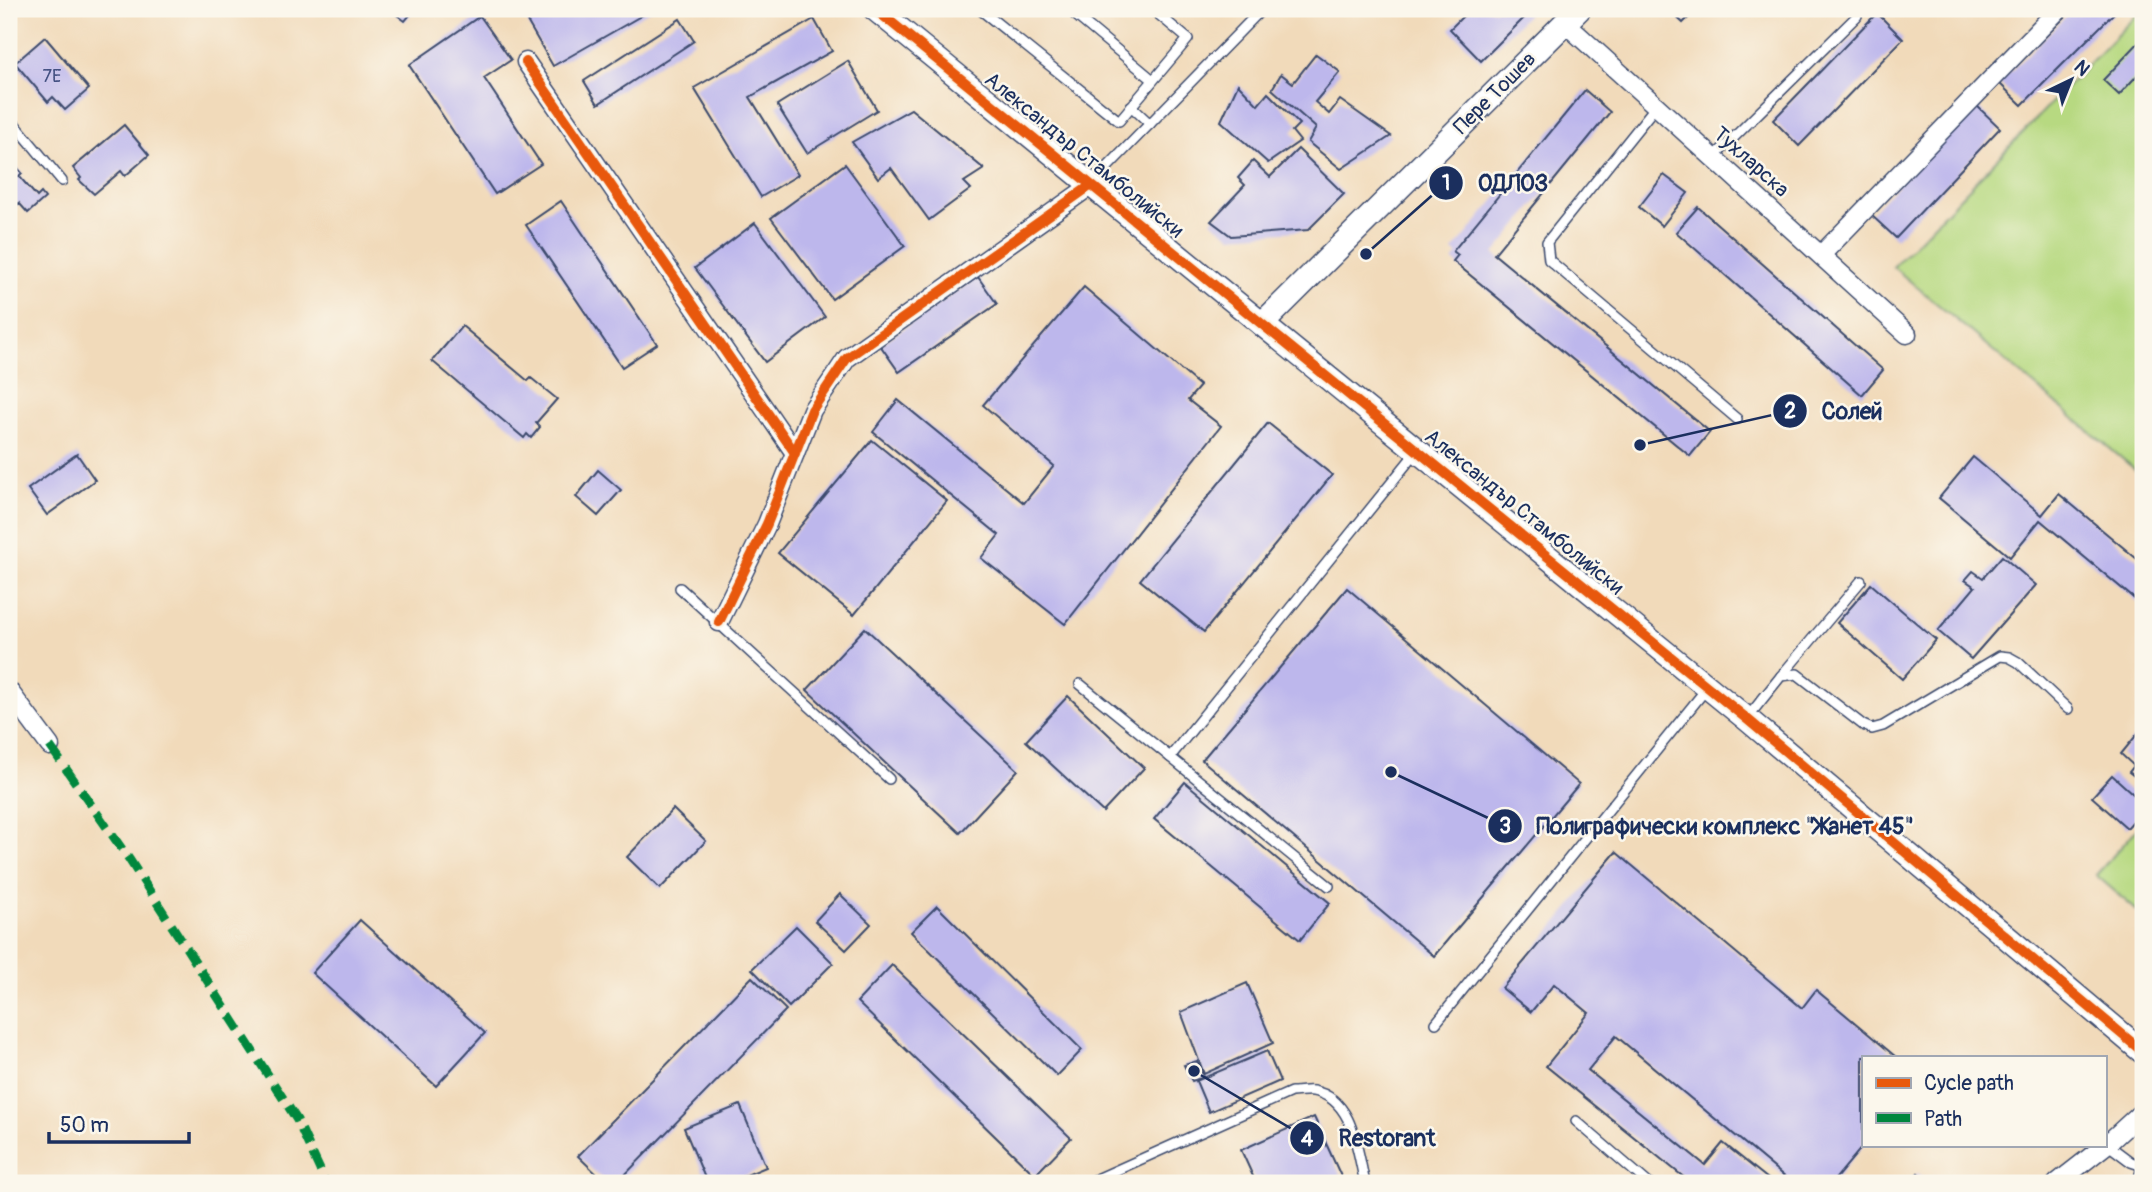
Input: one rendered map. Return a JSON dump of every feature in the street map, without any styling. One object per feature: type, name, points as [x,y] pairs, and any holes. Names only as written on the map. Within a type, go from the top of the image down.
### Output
[{"type":"street","name":"Александър Стамболийски","points":[[875,9],[1747,719],[2143,1052]]},
{"type":"street","points":[[1821,255],[2059,9]]},
{"type":"street","name":"Тухларска","points":[[1572,16],[1656,106],[1907,334]]},
{"type":"street","name":"Пере Тошев","points":[[1262,324],[1572,16]]},
{"type":"street","points":[[526,62],[795,453]]},
{"type":"street","points":[[719,622],[767,524],[812,410],[847,358],[1090,186]]},
{"type":"street","points":[[9,691],[50,746]]},
{"type":"street","points":[[2107,1144],[2143,1111]]},
{"type":"street","points":[[2062,1182],[2105,1146]]},
{"type":"lane","points":[[983,9],[982,11],[1119,121],[1188,39],[1152,9]]},
{"type":"lane","points":[[1068,9],[1153,80]]},
{"type":"lane","points":[[1090,186],[1262,9]]},
{"type":"lane","points":[[1319,9],[1327,9]]},
{"type":"lane","points":[[1713,158],[1857,16]]},
{"type":"lane","points":[[1131,106],[1150,124]]},
{"type":"lane","points":[[1656,106],[1547,242],[1549,260],[1737,419]]},
{"type":"lane","points":[[9,117],[62,181]]},
{"type":"lane","points":[[1170,757],[1417,451]]},
{"type":"lane","points":[[1747,719],[1861,581]]},
{"type":"lane","points":[[680,588],[889,779]]},
{"type":"lane","points":[[1781,676],[1797,674],[1872,729],[1883,726],[2000,656],[2009,657],[2018,662],[2068,709]]},
{"type":"lane","points":[[1080,684],[1329,886]]},
{"type":"lane","points":[[1436,1023],[1708,687]]},
{"type":"lane","points":[[1088,1183],[1291,1092],[1314,1091],[1337,1102],[1352,1126],[1365,1183]]},
{"type":"lane","points":[[1576,1121],[1648,1183]]},
{"type":"lane","points":[[2107,1144],[2131,1162],[2142,1166],[2138,1183]]},
{"type":"green space","points":[[2143,9],[2143,476],[1893,267]]},
{"type":"green space","points":[[2137,829],[2143,835],[2143,916],[2096,875]]},
{"type":"building","points":[[389,9],[415,9],[405,21]]},
{"type":"building","points":[[520,9],[653,9],[553,66]]},
{"type":"building","points":[[1470,9],[1522,9],[1528,14],[1481,61],[1450,29]]},
{"type":"building","points":[[1668,9],[1697,9],[1683,23]]},
{"type":"building","points":[[2073,9],[2118,9],[2022,105],[1999,83]]},
{"type":"building","points":[[1877,13],[1903,39],[1799,146],[1773,120]]},
{"type":"building","points":[[480,16],[511,60],[484,78],[541,164],[495,194],[409,65]]},
{"type":"building","points":[[680,19],[694,41],[598,104],[584,81]]},
{"type":"building","points":[[814,19],[832,51],[750,97],[798,175],[761,197],[694,88]]},
{"type":"building","points":[[45,37],[89,89],[65,110],[53,97],[48,102],[15,63]]},
{"type":"building","points":[[2143,38],[2143,69],[2119,95],[2103,80]]},
{"type":"building","points":[[1316,54],[1340,72],[1315,102],[1329,114],[1340,100],[1391,136],[1341,169],[1308,142],[1316,128],[1272,89],[1281,74],[1293,83]]},
{"type":"building","points":[[848,61],[877,110],[807,153],[777,105]]},
{"type":"building","points":[[1238,84],[1258,105],[1268,93],[1299,124],[1292,131],[1300,141],[1268,163],[1221,121]]},
{"type":"building","points":[[1585,90],[1610,112],[1494,254],[1710,432],[1690,456],[1453,261],[1458,255],[1453,251]]},
{"type":"building","points":[[1975,104],[2000,128],[1896,238],[1870,214]]},
{"type":"building","points":[[911,109],[984,169],[964,182],[971,189],[929,220],[891,168],[878,178],[852,142]]},
{"type":"building","points":[[124,125],[149,155],[125,176],[121,171],[94,194],[79,180],[81,178],[73,168]]},
{"type":"building","points":[[1298,149],[1344,194],[1308,230],[1231,236],[1211,221],[1245,185],[1238,178],[1253,161],[1270,177]]},
{"type":"building","points":[[845,164],[905,246],[832,299],[771,218]]},
{"type":"building","points":[[15,165],[22,173],[19,176],[37,197],[41,193],[45,198],[28,213],[19,203],[9,215],[9,171]]},
{"type":"building","points":[[1664,175],[1688,193],[1662,226],[1639,207]]},
{"type":"building","points":[[561,201],[657,344],[622,367],[526,225]]},
{"type":"building","points":[[1698,207],[1883,370],[1862,395],[1676,232]]},
{"type":"building","points":[[755,223],[825,317],[765,362],[695,268]]},
{"type":"building","points":[[978,277],[997,304],[899,372],[880,345]]},
{"type":"building","points":[[1084,287],[1200,386],[1188,400],[1221,426],[1065,624],[981,558],[999,535],[873,432],[898,400],[1024,503],[1054,466],[983,405]]},
{"type":"building","points":[[462,326],[528,381],[531,378],[557,399],[536,423],[540,427],[531,438],[527,434],[524,438],[432,361]]},
{"type":"building","points":[[1268,423],[1332,475],[1204,632],[1140,580]]},
{"type":"building","points":[[872,440],[947,501],[854,615],[778,553]]},
{"type":"building","points":[[77,454],[95,480],[47,515],[28,489]]},
{"type":"building","points":[[1973,457],[2042,515],[2059,494],[2143,564],[2143,606],[2040,520],[2010,557],[1939,498]]},
{"type":"building","points":[[598,470],[621,490],[598,516],[576,497]]},
{"type":"building","points":[[2002,556],[2036,585],[1971,659],[1938,631],[1975,587],[1965,580],[1973,571],[1983,578]]},
{"type":"building","points":[[1871,584],[1936,640],[1902,679],[1837,623]]},
{"type":"building","points":[[1347,588],[1579,784],[1434,956],[1202,760]]},
{"type":"building","points":[[865,628],[1018,770],[960,833],[807,690]]},
{"type":"building","points":[[1068,696],[1144,768],[1103,812],[1026,741]]},
{"type":"building","points":[[2143,727],[2143,783],[2129,772],[2134,766],[2121,754]]},
{"type":"building","points":[[2112,775],[2143,803],[2143,810],[2127,828],[2092,797]]},
{"type":"building","points":[[1185,782],[1330,903],[1300,940],[1154,819]]},
{"type":"building","points":[[673,809],[706,841],[660,889],[627,857]]},
{"type":"building","points":[[1616,852],[1802,1008],[1816,990],[1895,1056],[1862,1056],[1863,1146],[1832,1183],[1792,1183],[1616,1036],[1588,1070],[1705,1165],[1723,1143],[1773,1183],[1691,1183],[1546,1066],[1589,1013],[1554,984],[1531,1012],[1502,988]]},
{"type":"building","points":[[840,894],[871,924],[846,950],[815,921]]},
{"type":"building","points":[[937,906],[1082,1050],[1057,1076],[911,932]]},
{"type":"building","points":[[360,920],[485,1033],[436,1086],[312,973]]},
{"type":"building","points":[[796,926],[833,963],[789,1007],[752,969]]},
{"type":"building","points":[[892,965],[1071,1138],[1035,1175],[857,1002]]},
{"type":"building","points":[[752,977],[786,1010],[617,1183],[606,1183],[578,1156]]},
{"type":"building","points":[[1247,983],[1273,1043],[1204,1074],[1181,1012]]},
{"type":"building","points":[[1267,1051],[1280,1081],[1209,1112],[1196,1081]]},
{"type":"building","points":[[1197,1061],[1204,1077],[1192,1081],[1184,1065]]},
{"type":"building","points":[[740,1105],[766,1167],[727,1183],[707,1183],[684,1128]]},
{"type":"building","points":[[1314,1117],[1344,1183],[1256,1183],[1241,1150]]},
{"type":"building","points":[[1918,1173],[1929,1183],[1909,1183]]},
{"type":"marked path","points":[[50,746],[129,859],[297,1120],[326,1183]]},
{"type":"cycle path","points":[[875,9],[1747,719],[2143,1052]]},
{"type":"cycle path","points":[[526,62],[795,453]]},
{"type":"cycle path","points":[[719,622],[767,524],[812,410],[847,358],[1090,186]]},
{"type":"place","name":"ОДЛОЗ","points":[[1366,254]]},
{"type":"place","name":"Солей","points":[[1640,445]]},
{"type":"place","name":"Полиграфически комплекс \"Жанет 45\"","points":[[1391,772]]},
{"type":"place","name":"Restorant","points":[[1194,1071]]}]
